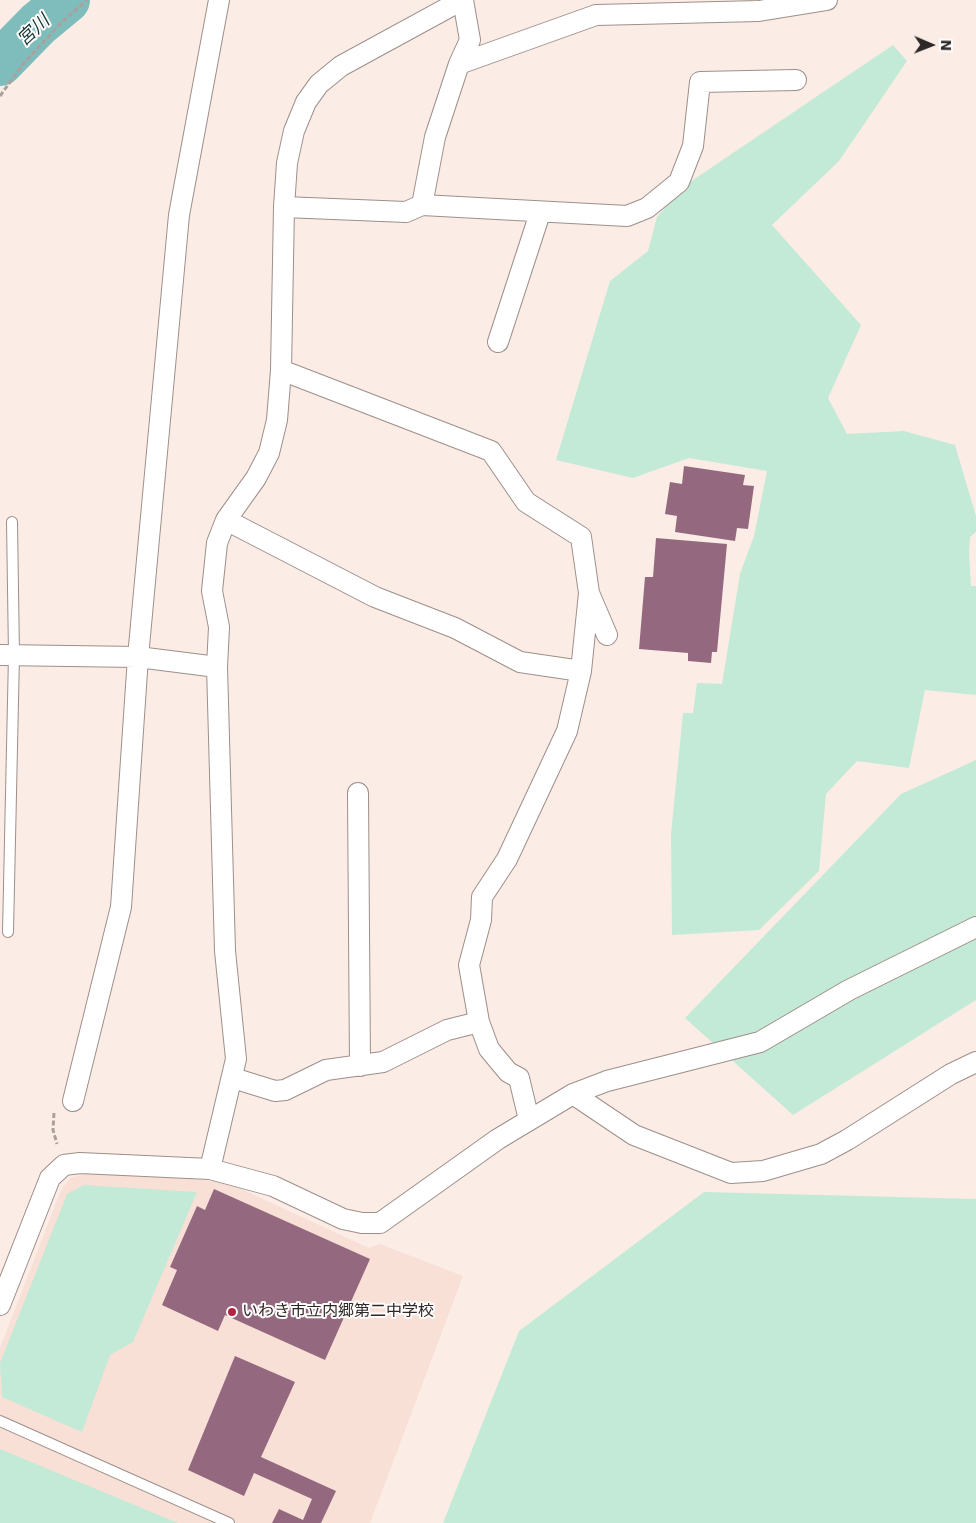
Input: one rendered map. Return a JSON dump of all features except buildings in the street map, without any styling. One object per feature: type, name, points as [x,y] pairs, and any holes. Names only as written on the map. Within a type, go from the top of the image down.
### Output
[{"type":"street","points":[[73,1100],[121,907],[138,657],[179,215],[220,0]]},
{"type":"street","points":[[214,1153],[233,1078],[236,1058],[225,951],[217,667],[219,627],[212,591],[217,544],[226,520],[256,478],[269,453],[277,420],[281,370],[284,208],[287,163],[294,131],[306,102],[319,84],[341,66],[463,0],[470,40],[435,137],[422,205]]},
{"type":"street","points":[[460,64],[596,15],[759,12],[827,0]]},
{"type":"street","points":[[284,208],[406,212],[422,205],[540,213],[627,216],[647,208],[679,182],[693,146],[700,82],[796,80]]},
{"type":"street","points":[[498,342],[540,213]]},
{"type":"street","points":[[281,370],[491,451],[526,502],[581,538],[589,593],[581,671],[567,731],[507,859],[482,897],[481,920],[469,965],[479,1022],[489,1049],[508,1072],[519,1078],[527,1113]]},
{"type":"street","points":[[226,520],[375,597],[455,628],[520,662],[581,671]]},
{"type":"street","points":[[589,593],[607,635]]},
{"type":"street","points":[[7,655],[138,657],[217,667]]},
{"type":"street","points":[[358,793],[360,1066]]},
{"type":"street","points":[[0,1305],[50,1178],[64,1165],[214,1153],[273,1186],[343,1219],[362,1223],[380,1223],[498,1139],[527,1113],[607,1082],[760,1042],[849,990],[976,926]]},
{"type":"street","points":[[233,1078],[275,1091],[285,1090],[326,1070],[383,1062],[447,1030],[479,1022]]},
{"type":"street","points":[[574,1094],[634,1135],[731,1173],[763,1171],[821,1154],[847,1140],[951,1074],[976,1062]]},
{"type":"lane","points":[[8,932],[7,655],[12,522]]},
{"type":"lane","points":[[0,1420],[229,1523]]},
{"type":"path","points":[[0,96],[23,64],[64,20],[87,0]]},
{"type":"path","points":[[53,1130],[54,1108]]},
{"type":"shaded area","name":"いわき市立内郷第二中学校","points":[[93,1171],[226,1182],[369,1248],[380,1244],[463,1276],[370,1523],[0,1523],[0,1348],[61,1190],[70,1178]]},
{"type":"green space","points":[[893,45],[907,61],[839,161],[772,225],[861,325],[828,398],[847,434],[904,431],[955,445],[976,516],[976,532],[970,537],[969,553],[971,586],[976,586],[976,695],[925,690],[909,768],[857,761],[826,794],[819,871],[759,930],[672,935],[671,834],[683,713],[693,713],[697,683],[722,684],[740,574],[754,536],[767,471],[689,458],[633,478],[556,460],[610,281],[648,251],[657,217],[684,186]]},
{"type":"green space","points":[[976,760],[976,1000],[793,1115],[685,1018],[901,794]]},
{"type":"green space","points":[[84,1185],[197,1192],[133,1342],[110,1355],[82,1432],[2,1397],[0,1363],[67,1194]]},
{"type":"green space","points":[[704,1192],[976,1199],[976,1523],[443,1523],[519,1331]]},
{"type":"green space","points":[[0,1449],[178,1523],[0,1523]]},
{"type":"waterway","name":"宮川","points":[[0,63],[38,24],[67,0]]},
{"type":"place","name":"いわき市立内郷第二中学校","points":[[232,1312]]}]
